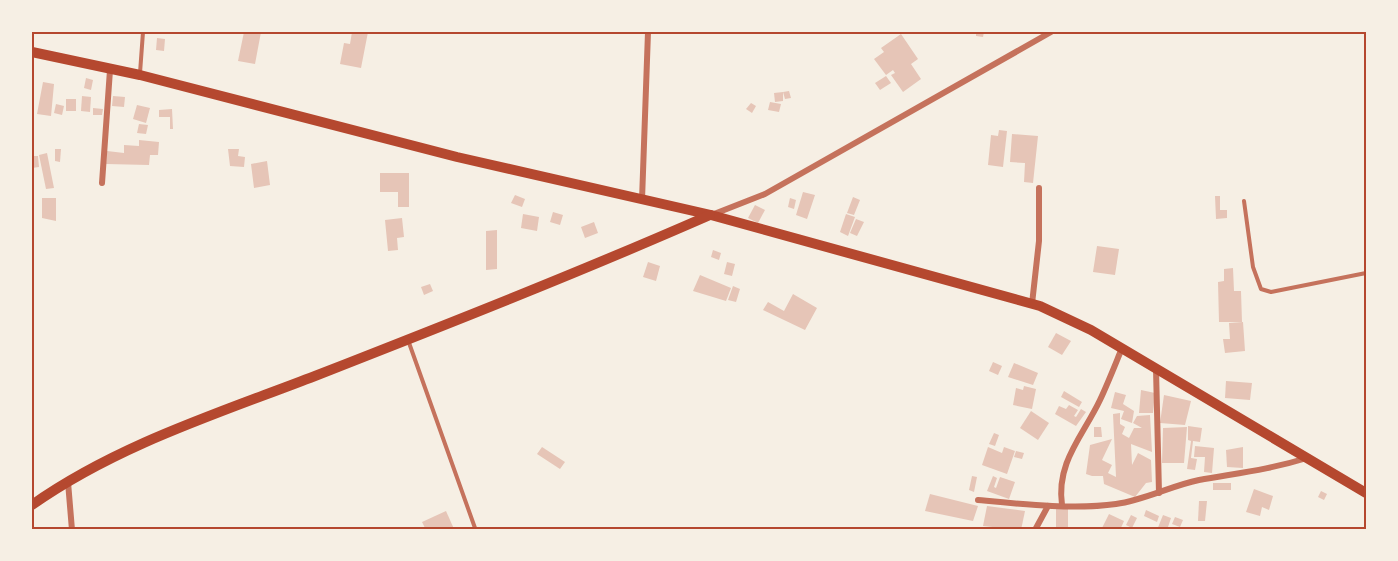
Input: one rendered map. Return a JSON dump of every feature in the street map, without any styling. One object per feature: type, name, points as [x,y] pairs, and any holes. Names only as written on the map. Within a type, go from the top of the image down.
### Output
[{"type":"main road","points":[[32,52],[140,75],[456,157],[711,215],[1032,304],[1066,317],[1122,348],[1366,493]]},
{"type":"main road","points":[[32,505],[68,481],[129,449],[558,281],[711,215]]},
{"type":"street","points":[[642,200],[648,32]]},
{"type":"street","points":[[711,215],[765,194],[1051,32]]},
{"type":"street","points":[[102,183],[110,70]]},
{"type":"street","points":[[1032,304],[1039,241],[1039,188]]},
{"type":"street","points":[[1062,505],[1061,483],[1069,453],[1100,401],[1122,348]]},
{"type":"street","points":[[1156,369],[1159,493]]},
{"type":"street","points":[[978,500],[1048,506],[1114,505],[1198,480],[1270,470],[1307,458]]},
{"type":"street","points":[[68,481],[72,530]]},
{"type":"street","points":[[1035,530],[1048,506]]},
{"type":"lane","points":[[140,75],[143,32]]},
{"type":"lane","points":[[1244,201],[1252,267],[1261,289],[1271,291],[1366,273]]},
{"type":"lane","points":[[408,339],[475,528]]},
{"type":"building","points":[[244,32],[261,32],[255,64],[238,61]]},
{"type":"building","points":[[352,32],[368,32],[361,68],[340,64],[344,43],[350,44]]},
{"type":"building","points":[[976,32],[984,32],[983,37],[976,36]]},
{"type":"building","points":[[901,34],[918,59],[911,64],[921,79],[903,92],[891,75],[895,73],[893,70],[886,75],[874,59],[884,52],[881,48]]},
{"type":"building","points":[[157,38],[165,39],[164,51],[156,50]]},
{"type":"building","points":[[886,76],[891,83],[880,90],[875,83]]},
{"type":"building","points":[[86,78],[93,80],[91,90],[84,88]]},
{"type":"building","points":[[43,82],[54,84],[51,116],[37,114]]},
{"type":"building","points":[[789,91],[791,98],[785,99],[783,92]]},
{"type":"building","points":[[783,92],[783,101],[775,102],[774,93]]},
{"type":"building","points":[[82,96],[91,97],[90,112],[81,111]]},
{"type":"building","points":[[113,96],[125,97],[124,107],[112,106]]},
{"type":"building","points":[[66,99],[76,99],[76,111],[66,111]]},
{"type":"building","points":[[770,102],[781,104],[779,112],[768,110]]},
{"type":"building","points":[[751,103],[756,106],[752,113],[746,109]]},
{"type":"building","points":[[56,104],[64,106],[62,115],[54,113]]},
{"type":"building","points":[[137,105],[150,108],[146,123],[133,119]]},
{"type":"building","points":[[93,108],[103,109],[102,115],[93,115]]},
{"type":"building","points":[[172,109],[173,129],[170,129],[170,117],[159,117],[159,110]]},
{"type":"building","points":[[139,124],[148,125],[146,134],[137,133]]},
{"type":"building","points":[[999,130],[1007,131],[1003,167],[988,165],[991,135],[998,136]]},
{"type":"building","points":[[1012,134],[1038,136],[1033,183],[1024,182],[1025,163],[1010,162]]},
{"type":"building","points":[[139,140],[159,142],[158,155],[150,155],[149,165],[106,164],[107,151],[124,153],[124,145],[139,146]]},
{"type":"building","points":[[55,149],[61,149],[60,162],[55,161]]},
{"type":"building","points":[[228,149],[239,149],[238,156],[245,157],[244,167],[230,166]]},
{"type":"building","points":[[47,153],[54,188],[46,189],[39,155]]},
{"type":"building","points":[[32,156],[38,156],[39,167],[32,168]]},
{"type":"building","points":[[267,161],[270,185],[254,188],[251,164]]},
{"type":"building","points":[[380,173],[409,173],[409,207],[398,207],[398,192],[380,192]]},
{"type":"building","points":[[803,192],[815,195],[807,219],[796,215]]},
{"type":"building","points":[[515,195],[525,199],[522,207],[511,203]]},
{"type":"building","points":[[1215,196],[1220,196],[1220,210],[1227,210],[1227,218],[1216,219]]},
{"type":"building","points":[[853,197],[860,200],[854,215],[847,213]]},
{"type":"building","points":[[42,198],[56,198],[56,221],[42,218]]},
{"type":"building","points":[[790,198],[796,200],[794,209],[788,207]]},
{"type":"building","points":[[755,205],[765,210],[758,223],[748,218]]},
{"type":"building","points":[[553,212],[563,215],[560,225],[550,222]]},
{"type":"building","points":[[523,214],[539,217],[537,231],[521,228]]},
{"type":"building","points":[[846,214],[855,217],[848,236],[840,232]]},
{"type":"building","points":[[402,218],[404,237],[397,238],[398,250],[388,251],[385,220]]},
{"type":"building","points":[[856,219],[864,222],[857,236],[850,233]]},
{"type":"building","points":[[594,222],[598,233],[585,238],[581,227]]},
{"type":"building","points":[[497,230],[497,269],[486,270],[486,231]]},
{"type":"building","points":[[1097,246],[1119,249],[1115,275],[1093,272]]},
{"type":"building","points":[[713,250],[721,253],[719,260],[711,257]]},
{"type":"building","points":[[648,262],[660,266],[656,281],[643,277]]},
{"type":"building","points":[[727,262],[735,264],[732,276],[724,274]]},
{"type":"building","points":[[1233,268],[1234,291],[1241,291],[1242,322],[1219,322],[1218,282],[1224,281],[1224,269]]},
{"type":"building","points":[[700,275],[731,288],[726,301],[693,291]]},
{"type":"building","points":[[430,284],[433,291],[424,295],[421,287]]},
{"type":"building","points":[[733,286],[740,289],[736,302],[728,300]]},
{"type":"building","points":[[793,294],[817,308],[805,330],[763,310],[768,302],[784,311]]},
{"type":"building","points":[[1243,322],[1245,351],[1225,353],[1223,339],[1230,339],[1229,323]]},
{"type":"building","points":[[1056,333],[1071,341],[1062,355],[1048,347]]},
{"type":"building","points":[[993,362],[1002,366],[998,375],[989,371]]},
{"type":"building","points":[[1014,363],[1038,373],[1033,385],[1008,377]]},
{"type":"building","points":[[1226,381],[1252,383],[1250,400],[1225,398]]},
{"type":"building","points":[[1024,386],[1036,389],[1032,409],[1013,405],[1016,388],[1023,390]]},
{"type":"building","points":[[1141,390],[1155,393],[1153,413],[1139,413]]},
{"type":"building","points":[[1064,391],[1082,402],[1079,407],[1061,397]]},
{"type":"building","points":[[1115,392],[1126,395],[1123,404],[1134,411],[1132,423],[1121,419],[1124,411],[1111,408]]},
{"type":"building","points":[[1164,395],[1191,401],[1185,425],[1160,423]]},
{"type":"building","points":[[1069,405],[1078,410],[1074,416],[1076,417],[1081,409],[1086,412],[1076,426],[1055,414],[1059,406],[1066,409]]},
{"type":"building","points":[[1031,411],[1049,423],[1038,440],[1020,428]]},
{"type":"building","points":[[1120,413],[1120,424],[1125,427],[1122,434],[1129,438],[1134,428],[1142,428],[1133,423],[1137,416],[1150,415],[1152,452],[1131,444],[1132,465],[1138,453],[1151,460],[1152,482],[1146,483],[1135,497],[1104,484],[1103,476],[1086,474],[1090,445],[1112,439],[1102,460],[1112,465],[1108,473],[1116,477],[1113,414]]},
{"type":"building","points":[[1188,426],[1202,428],[1200,442],[1193,441],[1191,458],[1197,459],[1195,470],[1187,469],[1191,441],[1188,440]]},
{"type":"building","points":[[1094,427],[1101,427],[1102,437],[1094,437]]},
{"type":"building","points":[[1187,427],[1184,463],[1162,463],[1163,428]]},
{"type":"building","points":[[994,433],[999,435],[995,446],[989,444]]},
{"type":"building","points":[[1195,446],[1214,448],[1212,473],[1204,472],[1205,457],[1194,457]]},
{"type":"building","points":[[542,447],[565,462],[560,469],[537,454]]},
{"type":"building","points":[[988,447],[1002,453],[1004,447],[1015,451],[1007,474],[982,465]]},
{"type":"building","points":[[1243,447],[1243,468],[1227,467],[1226,450]]},
{"type":"building","points":[[1016,451],[1024,453],[1022,459],[1014,457]]},
{"type":"building","points":[[972,476],[977,477],[974,492],[969,490]]},
{"type":"building","points":[[993,476],[997,478],[994,487],[996,488],[1000,477],[1015,482],[1009,499],[987,491]]},
{"type":"building","points":[[1213,483],[1231,483],[1231,490],[1213,490]]},
{"type":"building","points":[[1254,489],[1273,496],[1269,510],[1262,507],[1260,516],[1246,512]]},
{"type":"building","points":[[1321,491],[1327,494],[1324,500],[1318,497]]},
{"type":"building","points":[[930,494],[978,506],[973,521],[925,511]]},
{"type":"building","points":[[1199,501],[1207,501],[1205,521],[1198,521]]},
{"type":"building","points":[[987,506],[1025,511],[1021,530],[983,526]]},
{"type":"building","points":[[1056,509],[1068,509],[1068,530],[1056,529]]},
{"type":"building","points":[[1146,510],[1159,516],[1157,522],[1144,516]]},
{"type":"building","points":[[446,511],[454,529],[426,530],[422,522]]},
{"type":"building","points":[[1109,514],[1124,521],[1120,530],[1101,530]]},
{"type":"building","points":[[1131,515],[1137,518],[1132,528],[1126,525]]},
{"type":"building","points":[[1163,515],[1171,518],[1167,530],[1157,530]]},
{"type":"building","points":[[1175,517],[1183,520],[1180,527],[1172,524]]}]
